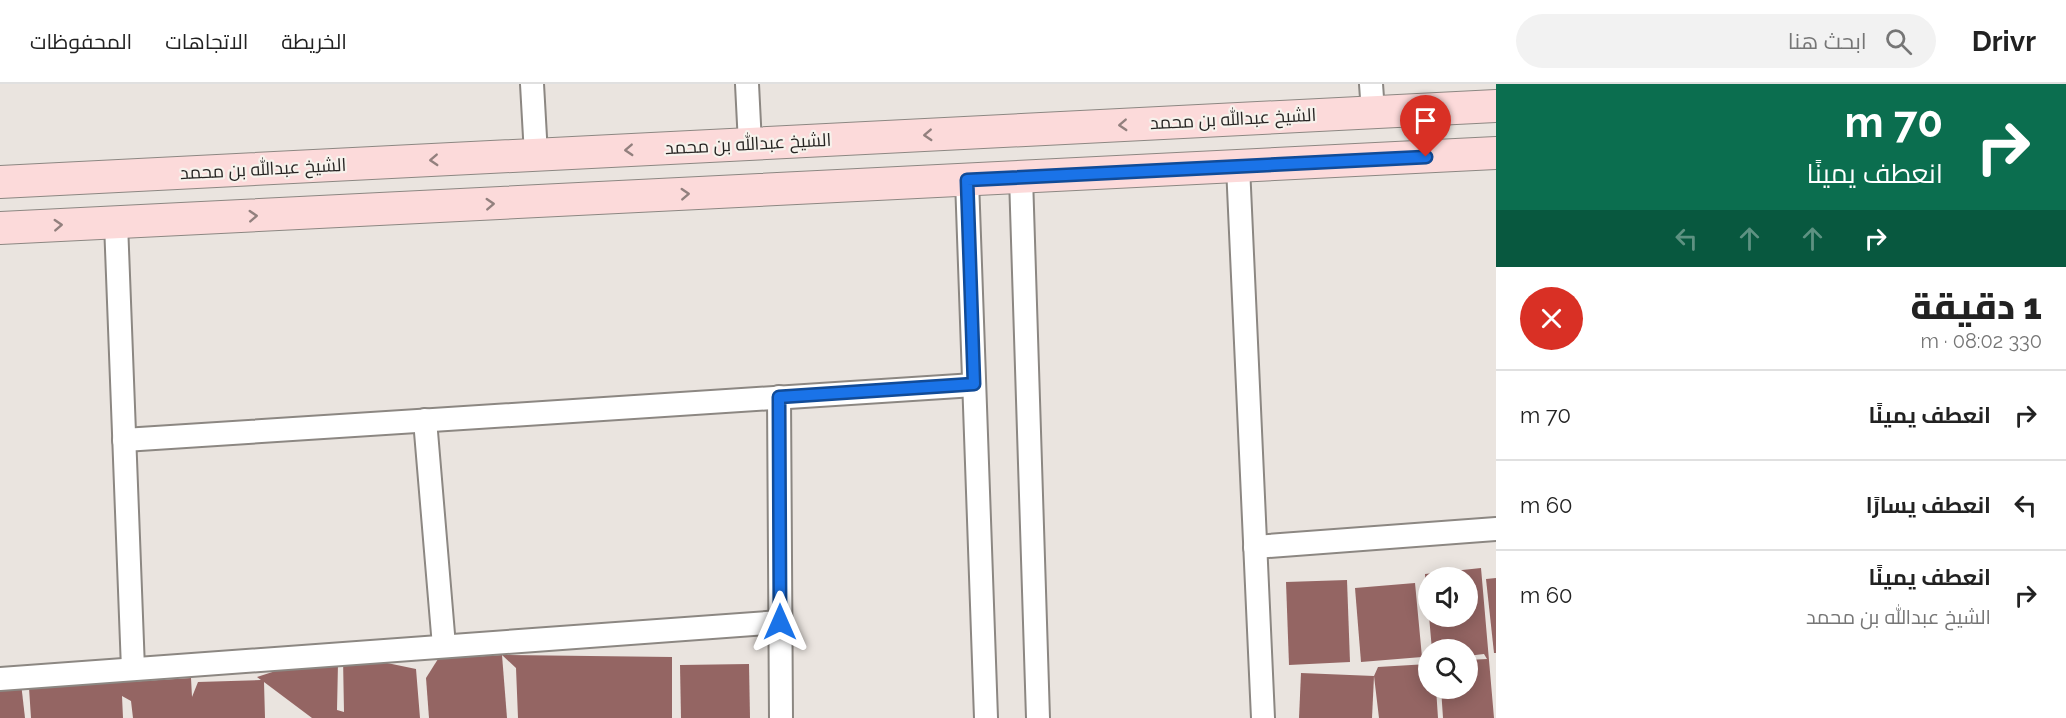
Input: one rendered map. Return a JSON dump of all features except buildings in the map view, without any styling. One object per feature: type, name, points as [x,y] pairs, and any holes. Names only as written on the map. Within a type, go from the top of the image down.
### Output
[{"type":"main road","name":"الشيخ عبدالله بن محمد","points":[[0,182],[750,144],[1372,98],[1496,106]]},
{"type":"main road","points":[[0,228],[1496,153]]},
{"type":"street","points":[[532,84],[536,155]]},
{"type":"street","points":[[747,84],[750,144]]},
{"type":"street","points":[[1238,166],[1263,718]]},
{"type":"street","points":[[1021,177],[1038,718]]},
{"type":"street","points":[[967,180],[986,718]]},
{"type":"street","points":[[116,223],[133,669]]},
{"type":"street","points":[[124,440],[974,384]]},
{"type":"street","points":[[779,397],[781,718]]},
{"type":"street","points":[[425,420],[444,646]]},
{"type":"street","points":[[1255,547],[1496,529]]},
{"type":"street","points":[[0,679],[780,622]]},
{"type":"route","points":[[780,622],[779,397],[974,384],[967,180],[1426,157]]}]
